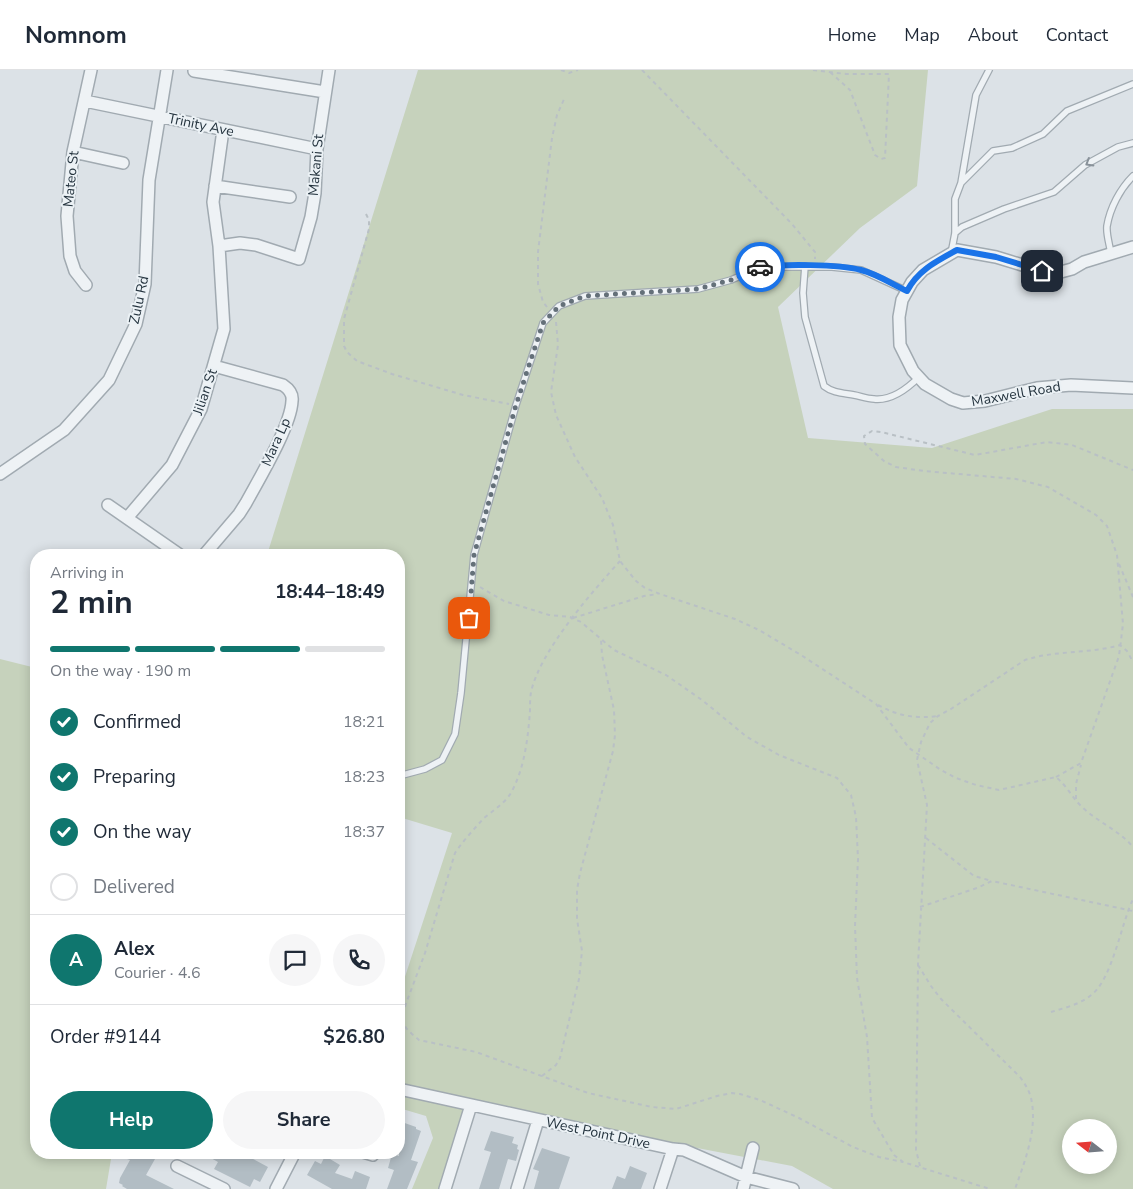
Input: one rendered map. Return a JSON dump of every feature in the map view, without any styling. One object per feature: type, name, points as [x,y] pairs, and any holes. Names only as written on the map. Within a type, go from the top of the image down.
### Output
[{"type":"street","name":"Mateo St","points":[[86,285],[75,271],[70,256],[67,216],[72,152],[91,70]]},
{"type":"street","name":"Zulu Rd","points":[[0,474],[64,430],[110,380],[136,324],[145,284],[149,180],[167,70]]},
{"type":"street","name":"Makani St","points":[[219,246],[240,243],[256,244],[299,259],[315,193],[316,148],[329,70]]},
{"type":"street","points":[[194,71],[243,74],[325,92]]},
{"type":"street","name":"Trinity Ave","points":[[85,101],[316,148]]},
{"type":"street","name":"Jilian St","points":[[127,518],[172,465],[201,409],[224,328],[219,246],[213,202],[223,130]]},
{"type":"street","points":[[72,152],[123,163]]},
{"type":"street","points":[[215,186],[290,197]]},
{"type":"street","name":"Maxwell Road","points":[[1133,247],[1084,262],[1072,269],[1057,273],[1042,271],[996,257],[957,250],[922,270],[912,282],[902,300],[899,318],[900,345],[914,371],[925,384],[951,399],[963,403],[985,401],[1038,388],[1072,385],[1133,388]]},
{"type":"street","name":"Mara Lp","points":[[209,549],[246,503],[284,429],[292,401],[289,391],[282,385],[214,366]]},
{"type":"street","points":[[108,505],[171,549]]},
{"type":"street","name":"West Point Drive","points":[[405,1090],[684,1150],[746,1177],[793,1189]]},
{"type":"street","points":[[445,1189],[471,1105]]},
{"type":"street","points":[[517,1189],[538,1120]]},
{"type":"street","points":[[743,1189],[753,1148]]},
{"type":"street","points":[[660,1189],[673,1149]]},
{"type":"street","points":[[276,1189],[291,1159]]},
{"type":"street","points":[[177,1166],[224,1189]]},
{"type":"lane","points":[[950,254],[955,233],[955,199],[961,183],[976,95],[989,70]]},
{"type":"lane","points":[[961,183],[993,152],[1012,148],[1043,134],[1067,111],[1133,84]]},
{"type":"lane","points":[[955,233],[962,227],[1004,209],[1054,192],[1085,165],[1118,147],[1133,143]]},
{"type":"lane","points":[[1111,254],[1107,227],[1114,205],[1125,184],[1133,176]]},
{"type":"lane","points":[[804,266],[803,293],[805,318],[824,386],[832,392],[874,400],[897,394],[911,386],[919,377]]},
{"type":"lane","points":[[405,774],[425,769],[442,760],[455,734],[461,693],[474,555],[516,405],[543,323],[559,306],[585,296],[698,289],[731,280],[761,267],[804,266],[861,270],[907,291]]},
{"type":"path","points":[[561,70],[569,73],[578,70]]},
{"type":"path","points":[[642,70],[792,224],[815,252],[816,267]]},
{"type":"path","points":[[813,70],[830,72],[846,74],[889,74],[885,158],[881,159],[875,155],[850,90],[830,72]]},
{"type":"path","points":[[565,97],[557,115],[552,138],[538,252],[538,284],[543,302],[557,324],[558,345],[551,400],[556,416],[575,456],[602,498],[614,524],[620,560],[636,581],[645,588],[760,630],[890,711],[905,716],[924,718],[938,716]]},
{"type":"path","points":[[366,214],[369,220],[369,229],[343,325],[344,346],[347,352],[357,361],[392,374],[463,395],[516,405]]},
{"type":"path","points":[[1076,799],[1077,778],[1119,656],[1124,624],[1118,562],[1114,543],[1107,526],[1102,520],[1069,498],[1048,487],[1016,480],[896,467],[884,461],[865,444],[864,436],[872,431],[881,432],[976,455],[1047,442],[1072,445],[1133,470]]},
{"type":"path","points":[[405,1006],[426,953],[455,853],[484,819],[500,806],[512,791],[520,772],[525,750],[530,701],[535,680],[541,667],[573,618],[620,560]]},
{"type":"path","points":[[1118,562],[1133,597]]},
{"type":"path","points":[[471,582],[504,601],[550,615],[573,618],[581,622],[614,650],[666,675],[702,700],[747,737],[779,754],[837,778],[851,795],[856,817],[858,859],[855,926],[857,978],[867,1036],[872,1118],[894,1155],[903,1162]]},
{"type":"path","points":[[573,618],[644,596],[660,594]]},
{"type":"path","points":[[542,1076],[550,1071],[558,1062],[579,979],[582,951],[577,919],[577,890],[613,751],[616,722],[602,655],[601,639]]},
{"type":"path","points":[[1120,645],[1127,651],[1133,662]]},
{"type":"path","points":[[920,1166],[916,1150],[918,964],[927,805],[917,760],[921,742],[930,724],[938,716],[1025,660],[1037,656],[1106,649],[1120,645]]},
{"type":"path","points":[[876,704],[909,748],[956,778],[976,786],[999,790],[1056,777],[1082,763]]},
{"type":"path","points":[[1056,777],[1065,784],[1081,806],[1120,834],[1133,848]]},
{"type":"path","points":[[926,838],[974,876],[1133,911]]},
{"type":"path","points":[[920,907],[992,881]]},
{"type":"path","points":[[1051,1012],[1076,1004],[1091,996],[1096,990],[1105,977],[1133,899]]},
{"type":"path","points":[[918,964],[941,999],[1020,1077],[1028,1089],[1032,1106],[1031,1135],[1025,1163],[1015,1189]]},
{"type":"path","points":[[405,1025],[419,1040],[476,1052],[588,1092],[652,1107],[676,1109],[717,1096],[732,1093],[740,1094],[760,1100],[799,1118],[853,1147],[879,1157],[920,1166],[990,1189]]},
{"type":"green space","points":[[418,70],[928,70],[917,186],[860,228],[778,307],[808,438],[932,448],[1052,409],[1133,409],[1133,1189],[833,1189],[792,1166],[471,1105],[446,1189],[412,1189],[433,1138],[426,1116],[405,1110],[405,977],[452,833],[405,819],[405,549],[269,549]]},
{"type":"green space","points":[[0,659],[30,666],[30,1159],[111,1159],[106,1189],[0,1189]]},
{"type":"building","points":[[405,1123],[416,1127],[416,1129],[421,1131],[411,1160],[418,1162],[407,1189],[387,1189],[394,1170],[388,1168],[391,1159],[405,1159]]},
{"type":"building","points":[[491,1131],[514,1137],[512,1143],[518,1145],[517,1149],[519,1150],[516,1161],[508,1159],[499,1189],[479,1189],[491,1152],[484,1150]]},
{"type":"building","points":[[542,1148],[570,1157],[559,1189],[534,1189],[539,1171],[533,1169]]},
{"type":"building","points":[[127,1159],[155,1159],[146,1175],[174,1189],[127,1189],[122,1186],[119,1183],[120,1178],[130,1160]]},
{"type":"building","points":[[213,1159],[253,1159],[268,1167],[260,1182],[254,1179],[250,1187],[214,1169],[218,1162]]},
{"type":"building","points":[[324,1159],[330,1159],[340,1165],[335,1173],[352,1179],[355,1171],[370,1177],[366,1189],[332,1189],[307,1175],[315,1161],[321,1164]]},
{"type":"building","points":[[630,1166],[647,1173],[641,1189],[612,1189],[617,1176],[625,1179]]},
{"type":"way so far","points":[[469,618],[474,555],[516,405],[543,323],[559,306],[585,296],[645,294],[698,289],[731,280],[760,267]]},
{"type":"route","points":[[760,267],[832,267],[861,270],[907,291],[922,270],[957,250],[996,257],[1042,271]]}]
